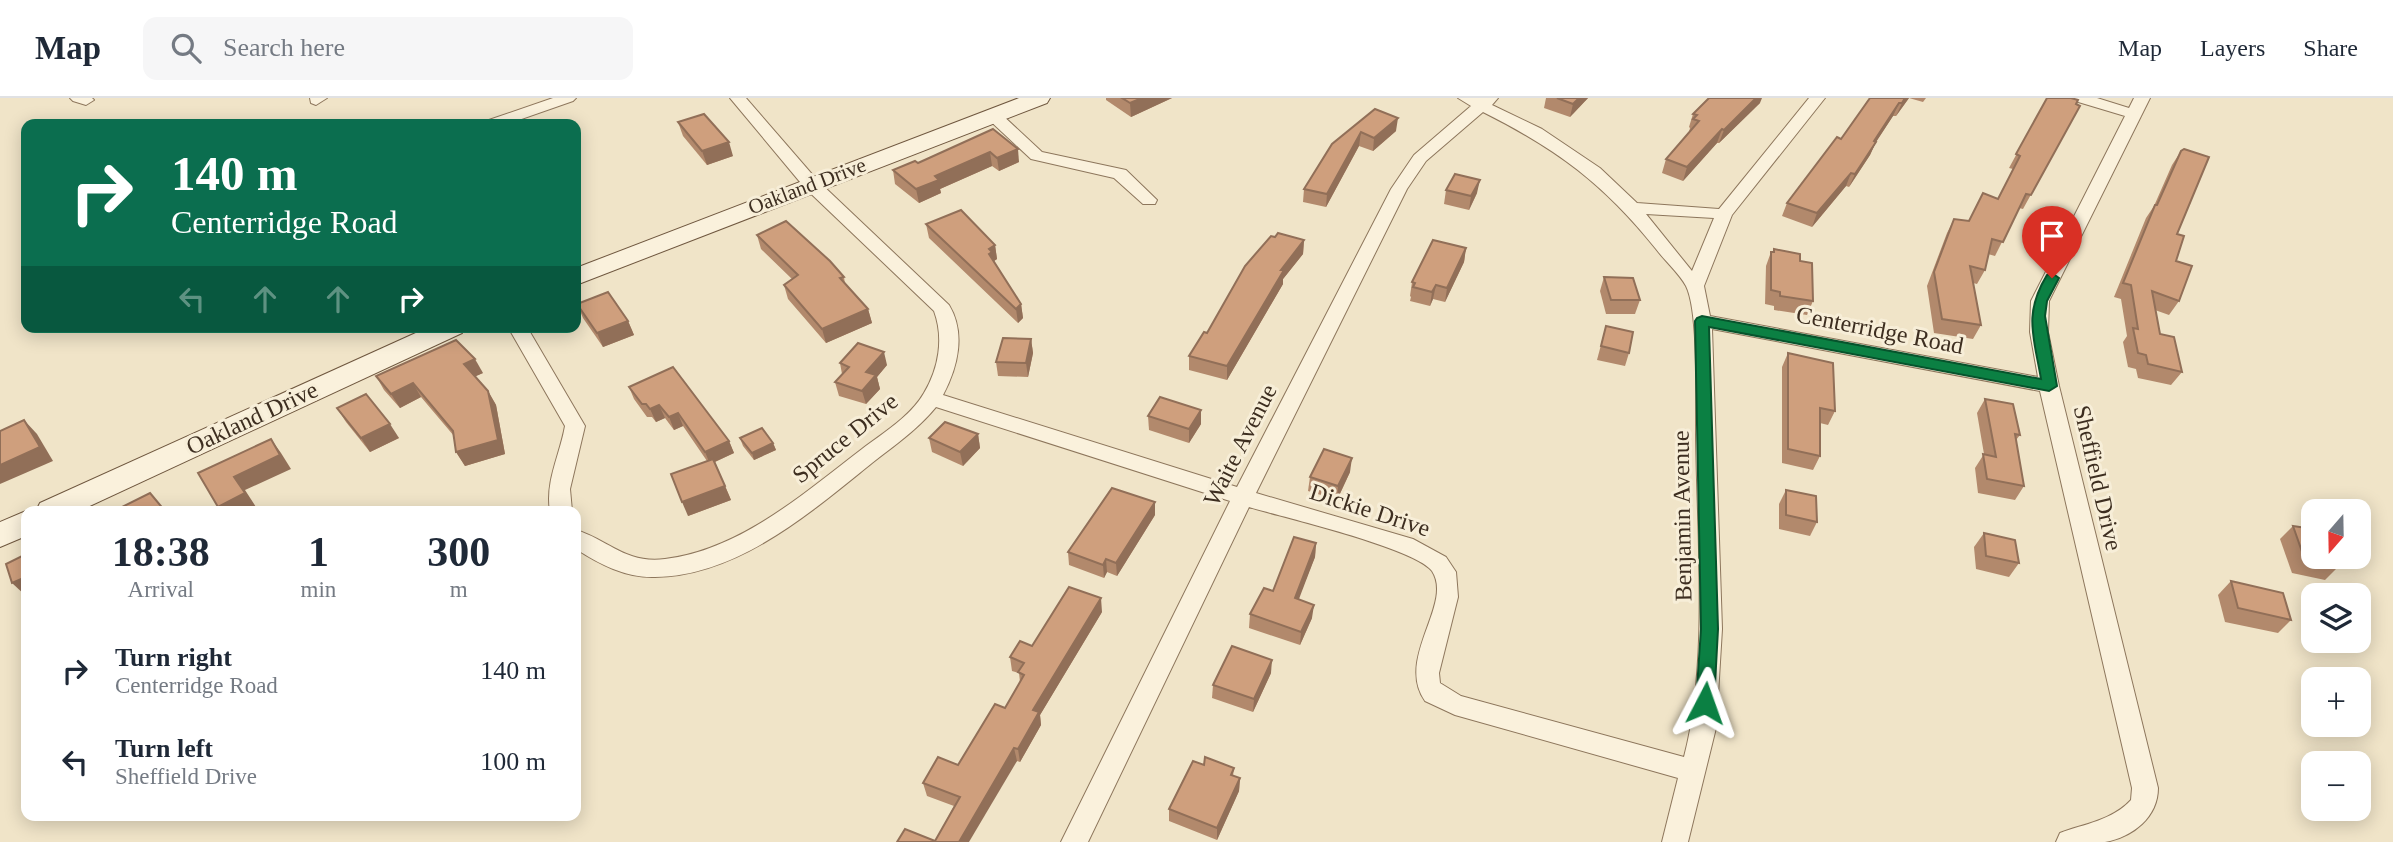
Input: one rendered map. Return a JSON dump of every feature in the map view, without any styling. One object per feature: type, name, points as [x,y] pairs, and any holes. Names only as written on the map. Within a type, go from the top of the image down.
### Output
[{"type":"main road","name":"Oakland Drive","points":[[581,275],[1039,98]]},
{"type":"main road","name":"Oakland Drive","points":[[62,506],[440,333]]},
{"type":"main road","points":[[0,535],[21,525]]},
{"type":"street","points":[[507,119],[568,98]]},
{"type":"street","name":"Spruce Drive","points":[[581,542],[598,554],[630,566],[662,569],[695,563],[776,523],[822,492],[912,421],[931,398],[942,373],[949,347],[949,328],[942,309],[811,184],[738,98]]},
{"type":"street","points":[[1695,286],[1724,214],[1817,98]]},
{"type":"street","points":[[2080,98],[2138,106]]},
{"type":"street","name":"Benjamin Avenue","points":[[1480,100],[1569,153],[1632,208],[1695,286],[1702,321],[1710,629],[1704,728],[1675,842]]},
{"type":"street","name":"Waite Avenue","points":[[1074,842],[1242,497],[1399,189],[1420,158],[1480,100]]},
{"type":"street","name":"Sheffield Drive","points":[[2069,842],[2095,834],[2133,816],[2143,806],[2145,788],[2049,386],[2039,332],[2040,301],[2138,106]]},
{"type":"street","points":[[993,115],[1037,156],[1120,174],[1149,200]]},
{"type":"street","points":[[1632,208],[1724,214]]},
{"type":"street","name":"Centerridge Road","points":[[1702,321],[2049,386]]},
{"type":"street","points":[[521,333],[575,426],[574,441],[560,478],[561,506]]},
{"type":"street","name":"Dickie Drive","points":[[931,398],[1242,497],[1405,545],[1441,564],[1448,576],[1448,592],[1426,678],[1432,693],[1455,705],[1693,771]]},
{"type":"building","points":[[1122,98],[1142,98],[1130,103]]},
{"type":"building","points":[[1557,98],[1579,98],[1573,104]]},
{"type":"building","points":[[1709,98],[1756,98],[1722,129],[1687,167],[1666,159],[1699,121],[1693,119],[1697,115],[1693,114]]},
{"type":"building","points":[[1870,98],[1905,98],[1874,141],[1876,142],[1855,174],[1851,173],[1817,213],[1787,203],[1837,137],[1841,139]]},
{"type":"building","points":[[2047,98],[2071,98],[2078,100],[2076,104],[2080,106],[2031,195],[2026,194],[2003,242],[1992,239],[1985,270],[1970,266],[1981,325],[1942,319],[1934,272],[1954,219],[1969,221],[1983,193],[1998,199],[2020,156],[2016,154]]},
{"type":"building","points":[[1375,109],[1398,118],[1374,138],[1361,132],[1327,194],[1304,189],[1332,144]]},
{"type":"building","points":[[704,114],[729,142],[702,151],[678,122]]},
{"type":"building","points":[[993,129],[1018,149],[997,158],[990,152],[935,176],[939,180],[916,189],[893,170],[915,161],[918,163]]},
{"type":"building","points":[[2184,149],[2209,157],[2177,234],[2184,236],[2176,261],[2192,266],[2179,301],[2152,291],[2160,334],[2174,337],[2182,372],[2148,364],[2146,355],[2138,353],[2133,328],[2138,329],[2131,285],[2123,283],[2155,205]]},
{"type":"building","points":[[1455,174],[1480,180],[1471,196],[1446,190]]},
{"type":"building","points":[[961,210],[995,245],[989,249],[992,252],[989,254],[1021,304],[1016,309],[926,224]]},
{"type":"building","points":[[786,221],[830,261],[844,277],[840,278],[868,309],[822,329],[784,285],[798,275],[757,235]]},
{"type":"building","points":[[1278,233],[1304,240],[1281,270],[1284,270],[1227,366],[1189,356],[1204,332],[1207,333],[1245,266],[1271,236],[1275,237]]},
{"type":"building","points":[[1433,240],[1466,248],[1447,288],[1436,285],[1432,292],[1413,287],[1415,283],[1412,282]]},
{"type":"building","points":[[1774,249],[1800,254],[1800,261],[1812,263],[1813,301],[1780,296],[1780,292],[1771,290],[1771,252],[1774,252]]},
{"type":"building","points":[[1604,277],[1633,278],[1640,300],[1611,300]]},
{"type":"building","points":[[608,292],[628,321],[597,333],[581,310],[581,302]]},
{"type":"building","points":[[1606,326],[1633,332],[1629,353],[1601,346]]},
{"type":"building","points":[[1003,338],[1031,339],[1026,363],[996,362]]},
{"type":"building","points":[[456,340],[475,359],[464,364],[488,391],[498,440],[456,452],[453,431],[413,383],[391,394],[376,376]]},
{"type":"building","points":[[858,343],[884,352],[866,372],[876,375],[862,391],[835,382],[849,367],[840,363]]},
{"type":"building","points":[[1788,353],[1833,363],[1835,411],[1820,408],[1820,456],[1788,449]]},
{"type":"building","points":[[673,367],[729,441],[705,452],[678,413],[669,417],[659,405],[650,409],[646,404],[642,404],[629,387]]},
{"type":"building","points":[[366,394],[390,424],[361,438],[337,408]]},
{"type":"building","points":[[1160,397],[1201,410],[1189,429],[1148,416]]},
{"type":"building","points":[[1985,399],[2013,404],[2020,435],[2015,434],[2024,486],[1987,479],[1983,454],[1996,457]]},
{"type":"building","points":[[24,420],[40,447],[0,465],[0,431]]},
{"type":"building","points":[[945,422],[978,434],[960,452],[929,438]]},
{"type":"building","points":[[762,428],[773,443],[752,453],[740,438]]},
{"type":"building","points":[[271,439],[280,455],[234,477],[245,493],[220,506],[198,473]]},
{"type":"building","points":[[1324,449],[1352,458],[1338,486],[1310,477]]},
{"type":"building","points":[[713,459],[725,486],[682,502],[671,474]]},
{"type":"building","points":[[1112,488],[1155,502],[1116,563],[1106,559],[1103,565],[1068,552]]},
{"type":"building","points":[[1786,490],[1816,496],[1817,522],[1786,515]]},
{"type":"building","points":[[150,493],[161,506],[124,506]]},
{"type":"building","points":[[2293,526],[2301,527],[2301,549]]},
{"type":"building","points":[[1984,533],[2015,540],[2019,563],[1986,556]]},
{"type":"building","points":[[1294,537],[1316,543],[1295,598],[1314,605],[1301,632],[1250,614],[1264,588],[1273,591]]},
{"type":"building","points":[[21,556],[21,579],[12,583],[6,564]]},
{"type":"building","points":[[2231,581],[2283,593],[2291,620],[2238,608]]},
{"type":"building","points":[[1069,587],[1101,598],[1033,710],[1039,712],[1018,749],[1014,748],[959,842],[897,842],[905,829],[935,841],[960,797],[923,783],[938,757],[958,765],[995,704],[1005,708],[1024,675],[1018,672],[1024,663],[1010,657],[1020,641],[1032,646]]},
{"type":"building","points":[[1232,646],[1272,660],[1254,699],[1213,685]]},
{"type":"building","points":[[1205,757],[1234,768],[1231,775],[1240,778],[1217,828],[1169,809],[1193,761],[1204,765]]},
{"type":"route","points":[[1705,703],[1710,629],[1706,391],[1702,321],[2049,386],[2038,316],[2040,301],[2052,278]]}]
